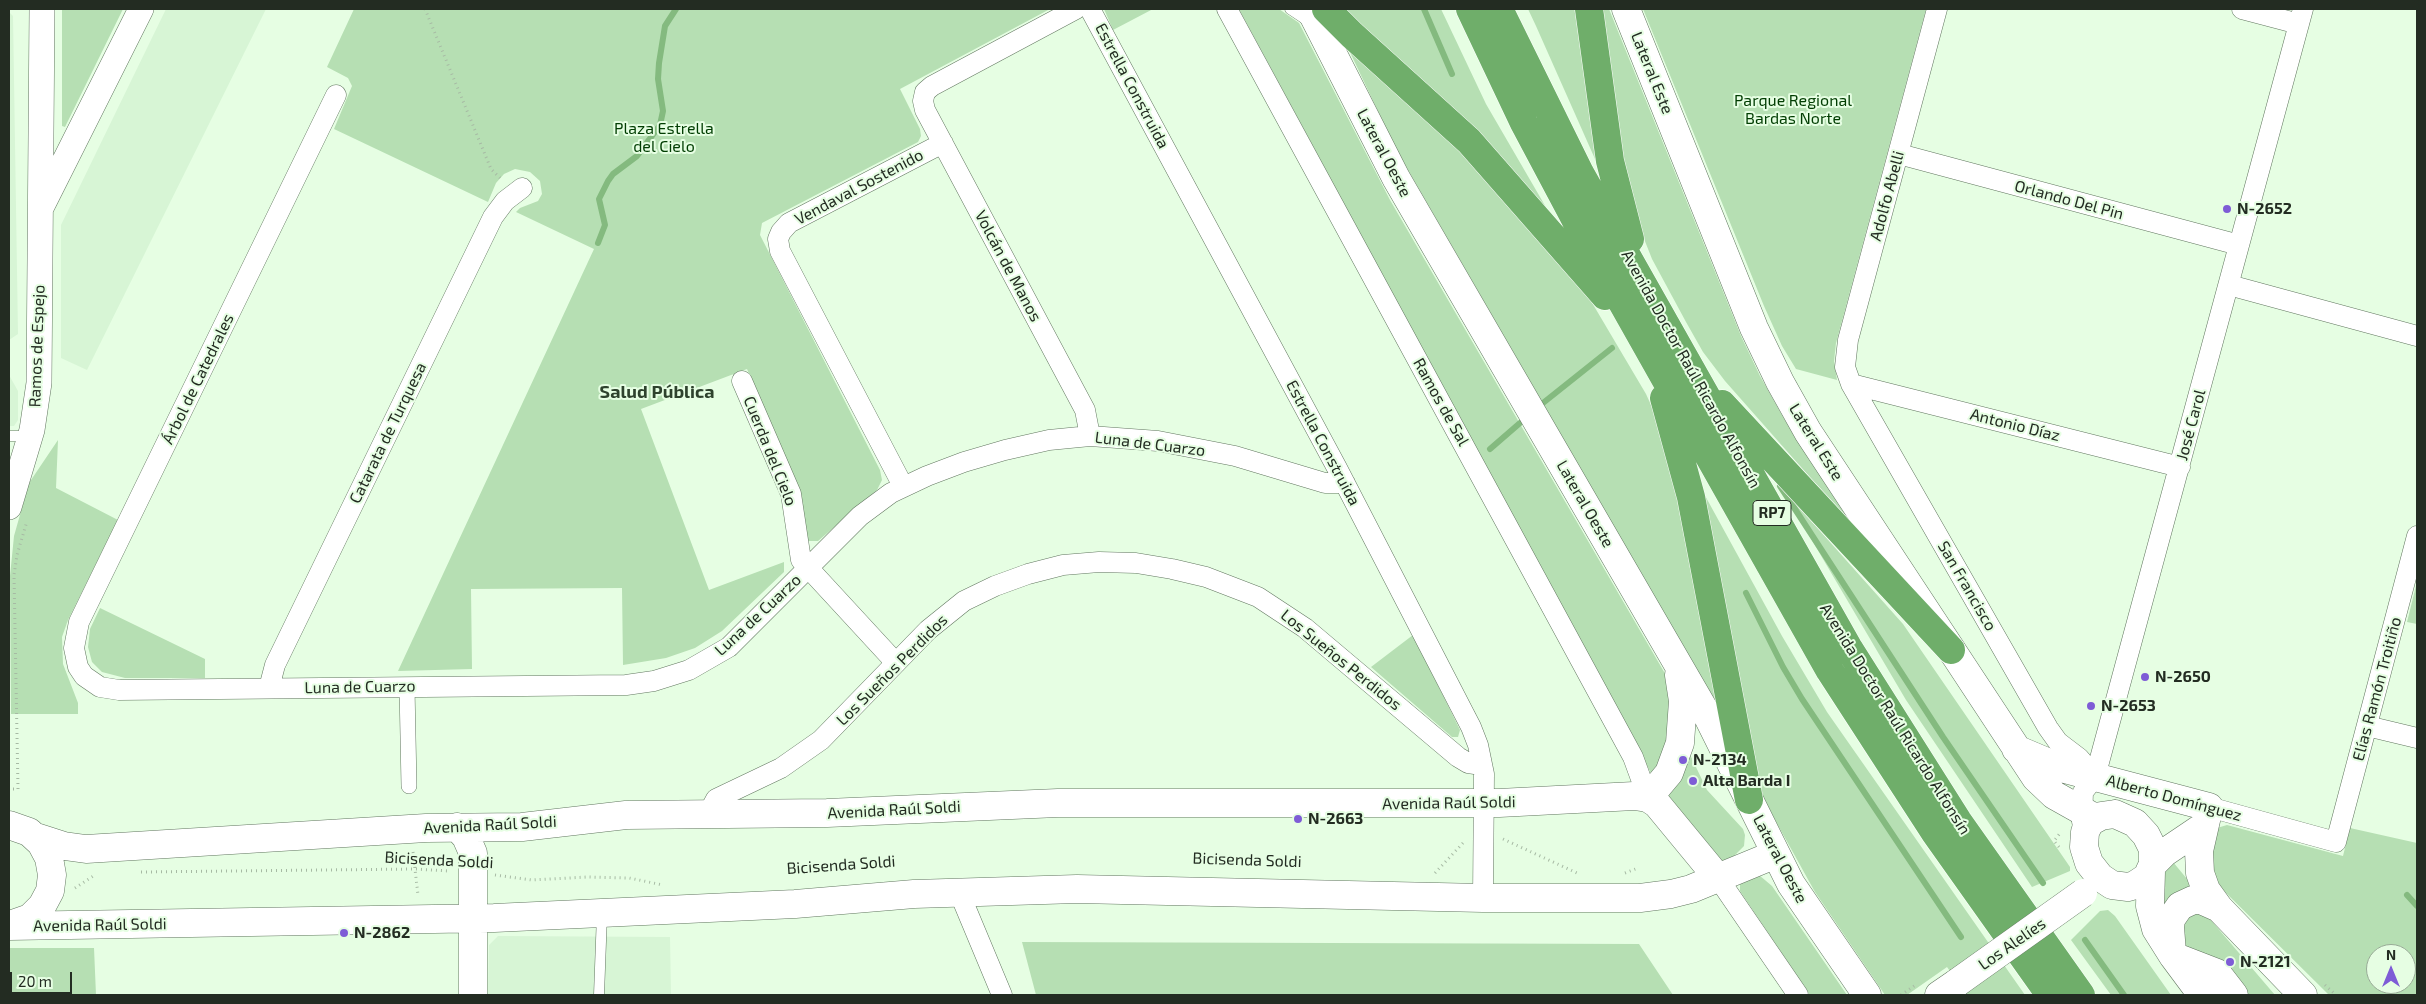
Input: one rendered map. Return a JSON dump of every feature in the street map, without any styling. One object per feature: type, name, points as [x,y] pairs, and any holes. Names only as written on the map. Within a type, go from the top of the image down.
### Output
[{"type":"highway","name":"Avenida Doctor Raúl Ricardo Alfonsín","points":[[1470,9],[1524,123],[1784,590],[1856,712],[1956,863],[2050,995]]},
{"type":"highway","name":"Avenida Doctor Raúl Ricardo Alfonsín","points":[[1499,9],[1580,173],[1825,607],[1894,723],[1977,850],[2081,995]]},
{"type":"highway","points":[[1589,9],[1610,162],[1621,210],[1647,293]]},
{"type":"highway","points":[[1319,15],[1352,35],[1469,141],[1648,348],[1691,497],[1749,800]]},
{"type":"highway","points":[[1691,369],[1951,650]]},
{"type":"main road","name":"Lateral Este","points":[[1626,9],[1745,307],[1777,376],[1822,454],[2015,749],[2044,788],[2090,829]]},
{"type":"main road","name":"Lateral Oeste","points":[[1319,15],[1396,178],[1678,664],[1708,718],[1797,894],[1867,995]]},
{"type":"main road","points":[[1678,664],[1683,701],[1680,743],[1669,773],[1648,798],[1660,807],[1718,878]]},
{"type":"main road","name":"Alberto Domínguez","points":[[2015,749],[2048,764],[2096,777],[2200,812]]},
{"type":"main road","points":[[2096,777],[2116,789],[2133,803],[2142,816],[2154,857],[2150,897],[2156,929],[2202,995]]},
{"type":"main road","name":"Avenida Raúl Soldi","points":[[9,824],[21,828],[36,837],[64,846],[86,849],[457,827],[522,827],[626,815],[827,813],[1058,803],[1484,803],[1630,796],[1648,798]]},
{"type":"main road","points":[[2090,829],[2133,803],[2200,812]]},
{"type":"main road","points":[[2090,829],[2100,877],[2112,885],[2135,886],[2147,877],[2154,857],[2200,812]]},
{"type":"main road","points":[[2200,812],[2199,851],[2202,881]]},
{"type":"main road","points":[[2090,829],[2115,814],[2129,819],[2141,829],[2154,857]]},
{"type":"main road","points":[[457,827],[466,837],[471,847],[474,872],[473,995]]},
{"type":"main road","points":[[2084,892],[2089,881],[2090,829]]},
{"type":"main road","name":"Avenida Raúl Soldi","points":[[9,926],[22,922],[36,912],[50,891],[52,875],[50,858],[36,837]]},
{"type":"main road","name":"Avenida Raúl Soldi","points":[[9,926],[474,919],[782,904],[959,892],[1097,889],[1483,898],[1650,897],[1681,892],[1776,854]]},
{"type":"main road","points":[[2154,857],[2177,854],[2192,866],[2219,908],[2303,995]]},
{"type":"main road","name":"Los Alelíes","points":[[1948,989],[2084,892],[2112,885]]},
{"type":"main road","points":[[2173,956],[2171,919],[2180,906],[2193,900],[2201,900],[2219,908]]},
{"type":"main road","points":[[2173,956],[2217,973],[2234,995]]},
{"type":"street","name":"Ramos de Espejo","points":[[18,513],[19,436],[38,383],[42,9]]},
{"type":"street","name":"Ramos de Espejo","points":[[40,210],[141,9]]},
{"type":"street","name":"Volcán de Manos","points":[[1076,9],[932,86],[923,96],[925,110],[1085,410],[1090,436]]},
{"type":"street","name":"Estrella Construida","points":[[1090,9],[1345,483],[1471,727],[1482,765],[1484,803],[1483,898]]},
{"type":"street","name":"Ramos de Sal","points":[[1227,9],[1634,757],[1648,798]]},
{"type":"street","name":"Adolfo Abelli","points":[[1851,384],[1846,367],[1846,349],[1937,9]]},
{"type":"street","points":[[2242,9],[2301,16]]},
{"type":"street","name":"José Carol","points":[[2090,829],[2083,792],[2096,777],[2301,16]]},
{"type":"street","name":"Árbol de Catedrales","points":[[78,666],[74,648],[79,622],[336,95]]},
{"type":"street","name":"Vendaval Sostenido","points":[[904,486],[780,251],[779,235],[789,223],[943,143]]},
{"type":"street","name":"Orlando Del Pin","points":[[1899,154],[2240,245]]},
{"type":"street","name":"Catarata de Turquesa","points":[[269,688],[275,666],[493,217],[505,201],[522,188]]},
{"type":"street","points":[[2228,285],[2417,336]]},
{"type":"street","name":"Cuerda del Cielo","points":[[742,381],[791,494],[801,560],[807,569],[896,663]]},
{"type":"street","name":"Antonio Díaz","points":[[1851,384],[2180,467]]},
{"type":"street","name":"San Francisco","points":[[1851,384],[2048,728],[2058,742],[2079,758],[2096,777]]},
{"type":"street","name":"Luna de Cuarzo","points":[[78,666],[92,682],[110,689],[626,685],[654,681],[689,670],[722,652],[868,508],[904,486],[952,466],[1005,450],[1049,440],[1090,436],[1130,438],[1187,446],[1243,458],[1325,483],[1345,483]]},
{"type":"street","name":"Elías Ramón Troitiño","points":[[2336,842],[2417,536]]},
{"type":"street","name":"Los Sueños Perdidos","points":[[708,814],[716,799],[766,776],[794,760],[821,740],[950,610],[980,593],[1011,579],[1045,569],[1082,563],[1117,562],[1154,565],[1206,577],[1274,606],[1320,640],[1458,757],[1468,763],[1482,765]]},
{"type":"street","points":[[407,687],[409,786]]},
{"type":"street","points":[[2367,726],[2417,738]]},
{"type":"street","name":"Alberto Domínguez","points":[[2200,812],[2336,842]]},
{"type":"street","points":[[1718,878],[1798,995]]},
{"type":"street","points":[[959,892],[1002,995]]},
{"type":"lane","points":[[1290,9],[1319,15]]},
{"type":"lane","points":[[599,995],[602,913]]},
{"type":"path","points":[[425,9],[491,169],[500,178]]},
{"type":"path","points":[[13,789],[18,789],[14,575],[17,555],[18,513]]},
{"type":"path","points":[[1432,875],[1464,842],[1471,839],[1505,840],[1582,875]]},
{"type":"path","points":[[1619,875],[1638,868]]},
{"type":"path","name":"Bicisenda Soldi","points":[[133,872],[415,869],[474,872],[532,880],[587,877],[629,878],[668,886]]},
{"type":"path","points":[[71,893],[91,875],[99,874]]},
{"type":"shaded area","points":[[166,9],[266,9],[87,370],[61,358],[61,225]]},
{"type":"shaded area","points":[[9,12],[13,16],[18,334],[9,340]]},
{"type":"shaded area","points":[[9,375],[18,391],[18,420],[14,426],[9,426]]},
{"type":"shaded area","points":[[498,936],[670,937],[671,995],[488,995],[489,945]]},
{"type":"green space","points":[[62,9],[123,9],[65,127],[62,126]]},
{"type":"green space","name":"Plaza Estrella del Cielo","points":[[354,9],[1050,9],[900,89],[920,129],[921,136],[918,142],[762,223],[760,235],[880,470],[882,480],[877,490],[818,541],[808,541],[795,481],[747,369],[641,409],[709,590],[784,562],[784,572],[722,631],[695,648],[666,658],[623,665],[622,588],[471,589],[472,669],[398,671],[594,249],[516,212],[520,208],[538,201],[542,194],[540,181],[530,172],[515,169],[504,174],[496,183],[488,202],[334,129],[352,86],[348,78],[327,67]]},
{"type":"green space","points":[[1104,9],[1153,9],[1113,30]]},
{"type":"green space","points":[[1239,9],[1279,9],[1299,23],[1390,200],[1667,677],[1671,715],[1707,790],[1743,829],[1745,835],[1744,846],[1731,859],[1721,861],[1658,786]]},
{"type":"green space","points":[[1337,9],[1441,9],[1486,104],[1547,209]]},
{"type":"green space","points":[[1528,9],[1579,9],[1599,168],[1536,26]]},
{"type":"green space","points":[[1601,9],[1609,9],[1741,336],[1760,376],[1783,417],[1853,526],[1725,381],[1703,352],[1652,259],[1637,221],[1623,166]]},
{"type":"green space","name":"Parque Regional Bardas Norte","points":[[1643,9],[1926,9],[1836,343],[1834,361],[1837,380],[1796,369],[1782,346]]},
{"type":"green space","points":[[1348,48],[1443,126],[1591,301],[1646,394],[1670,447],[1718,707],[1396,149]]},
{"type":"green space","points":[[58,440],[56,488],[118,520],[68,620],[62,637],[63,664],[78,703],[78,714],[11,714],[10,576],[14,536],[29,483]]},
{"type":"green space","points":[[1697,481],[1782,636],[1827,712],[2025,995],[1967,995],[1947,967],[1907,995],[1885,995],[1815,892],[1759,791]]},
{"type":"green space","points":[[1780,486],[1903,624],[2070,867],[2070,871],[2032,887],[1906,700]]},
{"type":"green space","points":[[2417,582],[2417,624],[2407,622]]},
{"type":"green space","points":[[100,608],[205,659],[205,678],[125,678],[102,672],[92,662],[88,647],[90,629]]},
{"type":"green space","points":[[1413,635],[1460,730],[1458,737],[1452,737],[1371,667]]},
{"type":"green space","points":[[2227,825],[2343,856],[2350,828],[2417,843],[2417,995],[2329,995],[2219,886],[2209,866],[2217,828]]},
{"type":"green space","points":[[2173,862],[2192,885],[2167,917],[2162,901],[2162,872]]},
{"type":"green space","points":[[1759,875],[1772,886],[1847,995],[1810,995],[1740,891],[1740,883]]},
{"type":"green space","points":[[2188,909],[2203,911],[2275,995],[2242,995],[2183,945],[2180,935]]},
{"type":"green space","points":[[2108,910],[2115,916],[2171,995],[2111,995],[2071,940],[2100,911]]},
{"type":"green space","points":[[1022,942],[1639,944],[1673,995],[1036,995]]},
{"type":"green space","points":[[9,948],[94,948],[96,995],[9,995]]},
{"type":"waterway","points":[[598,243],[605,225],[599,199],[608,181],[613,174],[637,156],[660,125],[663,111],[658,79],[659,63],[665,26],[676,9]]},
{"type":"waterway","points":[[1424,9],[1452,74]]},
{"type":"waterway","points":[[1543,403],[1612,348]]},
{"type":"waterway","points":[[1490,449],[1520,423]]},
{"type":"waterway","points":[[1780,486],[1943,737],[2043,883]]},
{"type":"waterway","points":[[1746,593],[1783,667],[1802,699],[1961,937]]},
{"type":"waterway","points":[[2407,895],[2417,906]]},
{"type":"waterway","points":[[2085,940],[2124,995]]},
{"type":"place","name":"N-2652","points":[[2227,209]]},
{"type":"place","name":"N-2650","points":[[2145,677]]},
{"type":"place","name":"N-2653","points":[[2091,706]]},
{"type":"place","name":"N-2134","points":[[1683,760]]},
{"type":"place","name":"Alta Barda I","points":[[1693,781]]},
{"type":"place","name":"N-2663","points":[[1298,819]]},
{"type":"place","name":"N-2862","points":[[344,933]]},
{"type":"place","name":"N-2121","points":[[2230,962]]},
{"type":"district","name":"Salud Pública","points":[[657,392]]}]
